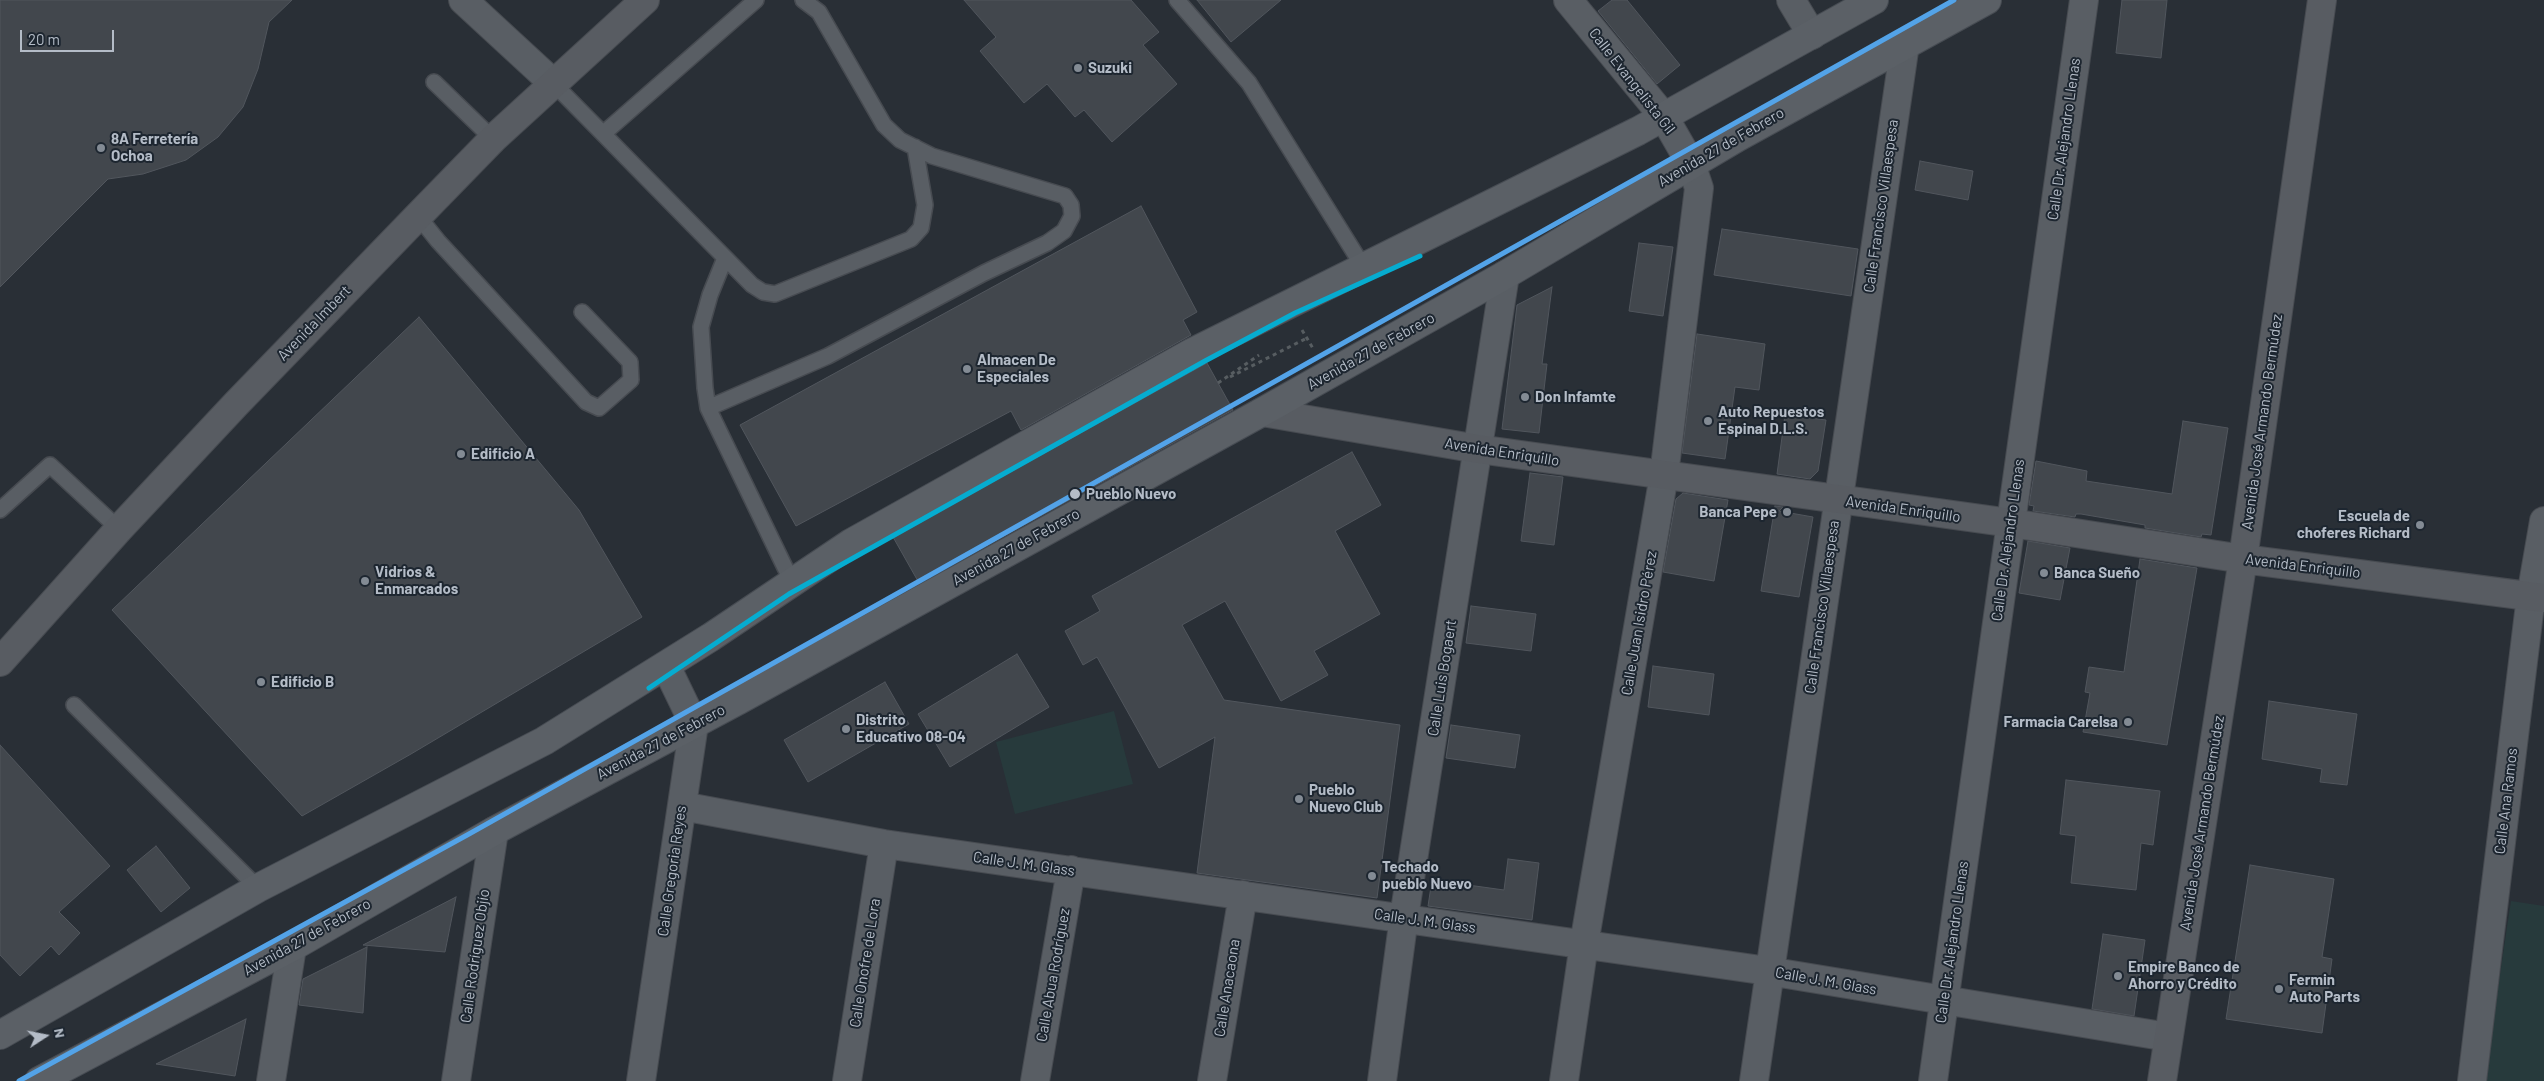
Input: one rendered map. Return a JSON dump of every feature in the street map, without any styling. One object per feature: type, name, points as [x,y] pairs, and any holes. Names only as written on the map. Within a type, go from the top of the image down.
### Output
[{"type":"main road","points":[[0,1035],[258,888],[544,742],[666,666],[851,543],[1191,353],[1664,117],[1874,0]]},
{"type":"main road","name":"Avenida 27 de Febrero","points":[[39,1081],[292,948],[494,831],[694,724],[1329,375],[1505,275],[1691,164],[1987,0]]},
{"type":"street","points":[[463,0],[553,83]]},
{"type":"street","name":"Avenida Imbert","points":[[0,662],[119,529],[236,404],[493,139],[645,0]]},
{"type":"street","name":"Calle Evangelista Gil","points":[[1568,0],[1664,117],[1691,164]]},
{"type":"street","points":[[1792,0],[1812,35]]},
{"type":"street","name":"Calle Dr. Alejandro Llenas","points":[[1933,1081],[2084,0]]},
{"type":"street","name":"Avenida José Armando Bermúdez","points":[[2162,1081],[2243,558],[2322,0]]},
{"type":"street","name":"Calle Francisco Villaespesa","points":[[1754,1081],[1768,971],[1905,44]]},
{"type":"street","name":"Calle Juan Isidro Pérez","points":[[1564,1081],[1584,944],[1664,475],[1699,188],[1691,164]]},
{"type":"street","name":"Calle Luis Bogaert","points":[[1382,1081],[1404,917],[1505,275]]},
{"type":"street","name":"Avenida Enriquillo","points":[[1262,412],[1478,449],[2010,523],[2243,558],[2538,597]]},
{"type":"street","name":"Calle Ana Ramos","points":[[2472,1081],[2538,597],[2544,521]]},
{"type":"street","points":[[666,666],[694,724]]},
{"type":"street","name":"Calle Gregoria Reyes","points":[[642,1081],[694,724]]},
{"type":"street","name":"Calle J. M. Glass","points":[[682,806],[884,844],[1404,917],[1768,971],[2168,1037]]},
{"type":"street","name":"Calle Rodríguez Objío","points":[[456,1081],[494,831]]},
{"type":"street","name":"Calle Onofre de Lora","points":[[847,1081],[884,844]]},
{"type":"street","name":"Calle Abua Rodríguez","points":[[1035,1081],[1071,870]]},
{"type":"street","name":"Calle Anacaona","points":[[1212,1081],[1242,895]]},
{"type":"street","points":[[271,1081],[292,948]]},
{"type":"lane","points":[[604,133],[756,0]]},
{"type":"lane","points":[[708,408],[828,356],[984,273],[1047,242],[1064,231],[1072,216],[1071,205],[1065,196],[932,156],[900,140],[884,125],[819,12],[803,0]]},
{"type":"lane","points":[[1177,0],[1248,83],[1364,268]]},
{"type":"lane","points":[[434,82],[493,139]]},
{"type":"lane","points":[[553,83],[752,285],[763,292],[775,294],[911,239],[921,228],[925,205],[915,147]]},
{"type":"lane","points":[[418,216],[438,241],[586,402],[599,408],[632,380],[630,362],[582,312]]},
{"type":"lane","points":[[725,258],[710,296],[701,327],[708,408],[792,582]]},
{"type":"lane","points":[[0,510],[50,465],[119,529]]},
{"type":"lane","points":[[74,705],[258,888]]},
{"type":"path","points":[[1288,305],[1329,375]]},
{"type":"path","points":[[1218,383],[1307,338]]},
{"type":"shaded area","points":[[1114,711],[1133,784],[1015,814],[996,742]]},
{"type":"shaded area","points":[[2511,901],[2544,906],[2544,1081],[2484,1081]]},
{"type":"building","name":"8A Ferretería Ochoa","points":[[0,0],[292,0],[269,22],[258,69],[243,107],[218,137],[186,160],[143,174],[108,179],[0,287]]},
{"type":"building","name":"Suzuki","points":[[964,0],[1131,0],[1159,32],[1143,45],[1177,84],[1112,142],[1084,110],[1075,117],[1047,84],[1024,103],[980,51],[996,37]]},
{"type":"building","points":[[1197,0],[1281,0],[1231,42]]},
{"type":"building","points":[[1612,0],[1627,0],[1680,65],[1657,84],[1598,11]]},
{"type":"building","points":[[2122,0],[2167,0],[2161,58],[2116,53]]},
{"type":"building","points":[[1920,161],[1973,171],[1968,200],[1915,190]]},
{"type":"building","name":"Almacen De Especiales","points":[[1141,206],[1197,312],[1183,320],[1191,335],[1021,430],[1011,411],[796,526],[740,425]]},
{"type":"building","points":[[1722,229],[1858,249],[1851,296],[1714,275]]},
{"type":"building","points":[[1639,243],[1673,247],[1663,316],[1629,311]]},
{"type":"building","points":[[1552,287],[1542,364],[1547,364],[1539,433],[1502,429],[1517,305]]},
{"type":"building","points":[[419,317],[579,510],[642,617],[411,754],[302,816],[112,610]]},
{"type":"building","name":"Auto Repuestos Espinal D.L.S.","points":[[1697,334],[1765,344],[1759,390],[1735,387],[1725,459],[1682,453]]},
{"type":"building","name":"Pueblo Nuevo","points":[[1207,363],[1233,410],[919,583],[893,537]]},
{"type":"building","points":[[1785,415],[1826,420],[1818,471],[1810,479],[1777,474]]},
{"type":"building","points":[[2183,421],[2228,428],[2211,535],[2202,534],[2201,537],[2145,528],[2145,525],[2081,514],[2076,514],[2075,517],[2033,511],[2034,506],[2029,505],[2036,461],[2087,471],[2086,481],[2172,494]]},
{"type":"building","points":[[1352,452],[1381,505],[1335,531],[1380,614],[1314,651],[1328,675],[1281,701],[1225,601],[1182,625],[1224,700],[1400,725],[1377,898],[1197,873],[1215,737],[1159,768],[1097,657],[1083,665],[1065,631],[1100,611],[1092,596]]},
{"type":"building","points":[[1530,473],[1563,477],[1554,545],[1521,541]]},
{"type":"building","points":[[1683,493],[1728,500],[1714,581],[1663,572],[1676,499]]},
{"type":"building","points":[[1775,506],[1783,507],[1779,511],[1813,517],[1799,597],[1761,591]]},
{"type":"building","name":"Banca Sueño","points":[[2028,541],[2070,548],[2060,600],[2019,593]]},
{"type":"building","points":[[2140,559],[2197,568],[2167,745],[2083,732],[2090,693],[2085,692],[2089,667],[2124,672]]},
{"type":"building","points":[[1471,606],[1536,614],[1531,651],[1466,643]]},
{"type":"building","points":[[1017,654],[1049,707],[950,767],[918,714]]},
{"type":"building","points":[[1653,666],[1714,674],[1709,715],[1648,707]]},
{"type":"building","points":[[885,682],[909,724],[808,782],[784,740]]},
{"type":"building","points":[[2269,701],[2357,714],[2347,785],[2320,782],[2322,769],[2262,759]]},
{"type":"building","points":[[1451,725],[1520,735],[1515,768],[1446,758]]},
{"type":"building","points":[[0,745],[110,866],[59,912],[80,933],[59,955],[51,946],[20,976],[0,955]]},
{"type":"building","points":[[2066,780],[2160,791],[2153,845],[2141,843],[2136,890],[2071,883],[2076,836],[2060,834]]},
{"type":"building","points":[[156,846],[190,888],[161,912],[127,870]]},
{"type":"building","points":[[1508,859],[1539,863],[1532,920],[1428,906],[1432,880],[1504,890]]},
{"type":"building","points":[[2250,865],[2334,879],[2322,957],[2332,959],[2322,1033],[2226,1019]]},
{"type":"building","points":[[456,897],[445,952],[363,945]]},
{"type":"building","name":"Empire Banco de Ahorro y Crédito","points":[[2103,934],[2145,940],[2134,1016],[2092,1009]]},
{"type":"building","points":[[367,947],[363,1013],[299,1005],[303,979]]},
{"type":"building","points":[[246,1019],[235,1076],[156,1064]]},
{"type":"transit line","points":[[19,1081],[469,834],[1954,0]]},
{"type":"transit line","points":[[649,688],[789,594],[1205,361],[1295,313],[1420,256]]},
{"type":"place","name":"Suzuki","points":[[1078,68]]},
{"type":"place","name":"8A Ferretería Ochoa","points":[[101,148]]},
{"type":"place","name":"Almacen De Especiales","points":[[967,369]]},
{"type":"place","name":"Don Infamte","points":[[1525,397]]},
{"type":"place","name":"Auto Repuestos Espinal D.L.S.","points":[[1708,421]]},
{"type":"place","name":"Edificio A","points":[[461,454]]},
{"type":"place","name":"Pueblo Nuevo","points":[[1075,494]]},
{"type":"place","name":"Banca Pepe","points":[[1787,512]]},
{"type":"place","name":"Escuela de choferes Richard","points":[[2420,525]]},
{"type":"place","name":"Banca Sueño","points":[[2044,573]]},
{"type":"place","name":"Vidrios & Enmarcados","points":[[365,581]]},
{"type":"place","name":"Edificio B","points":[[261,682]]},
{"type":"place","name":"Farmacia Carelsa","points":[[2128,722]]},
{"type":"place","name":"Distrito Educativo 08-04","points":[[846,729]]},
{"type":"place","name":"Pueblo Nuevo Club","points":[[1299,799]]},
{"type":"place","name":"Techado pueblo Nuevo","points":[[1372,876]]},
{"type":"place","name":"Empire Banco de Ahorro y Crédito","points":[[2118,976]]},
{"type":"place","name":"Fermin Auto Parts","points":[[2279,989]]}]
